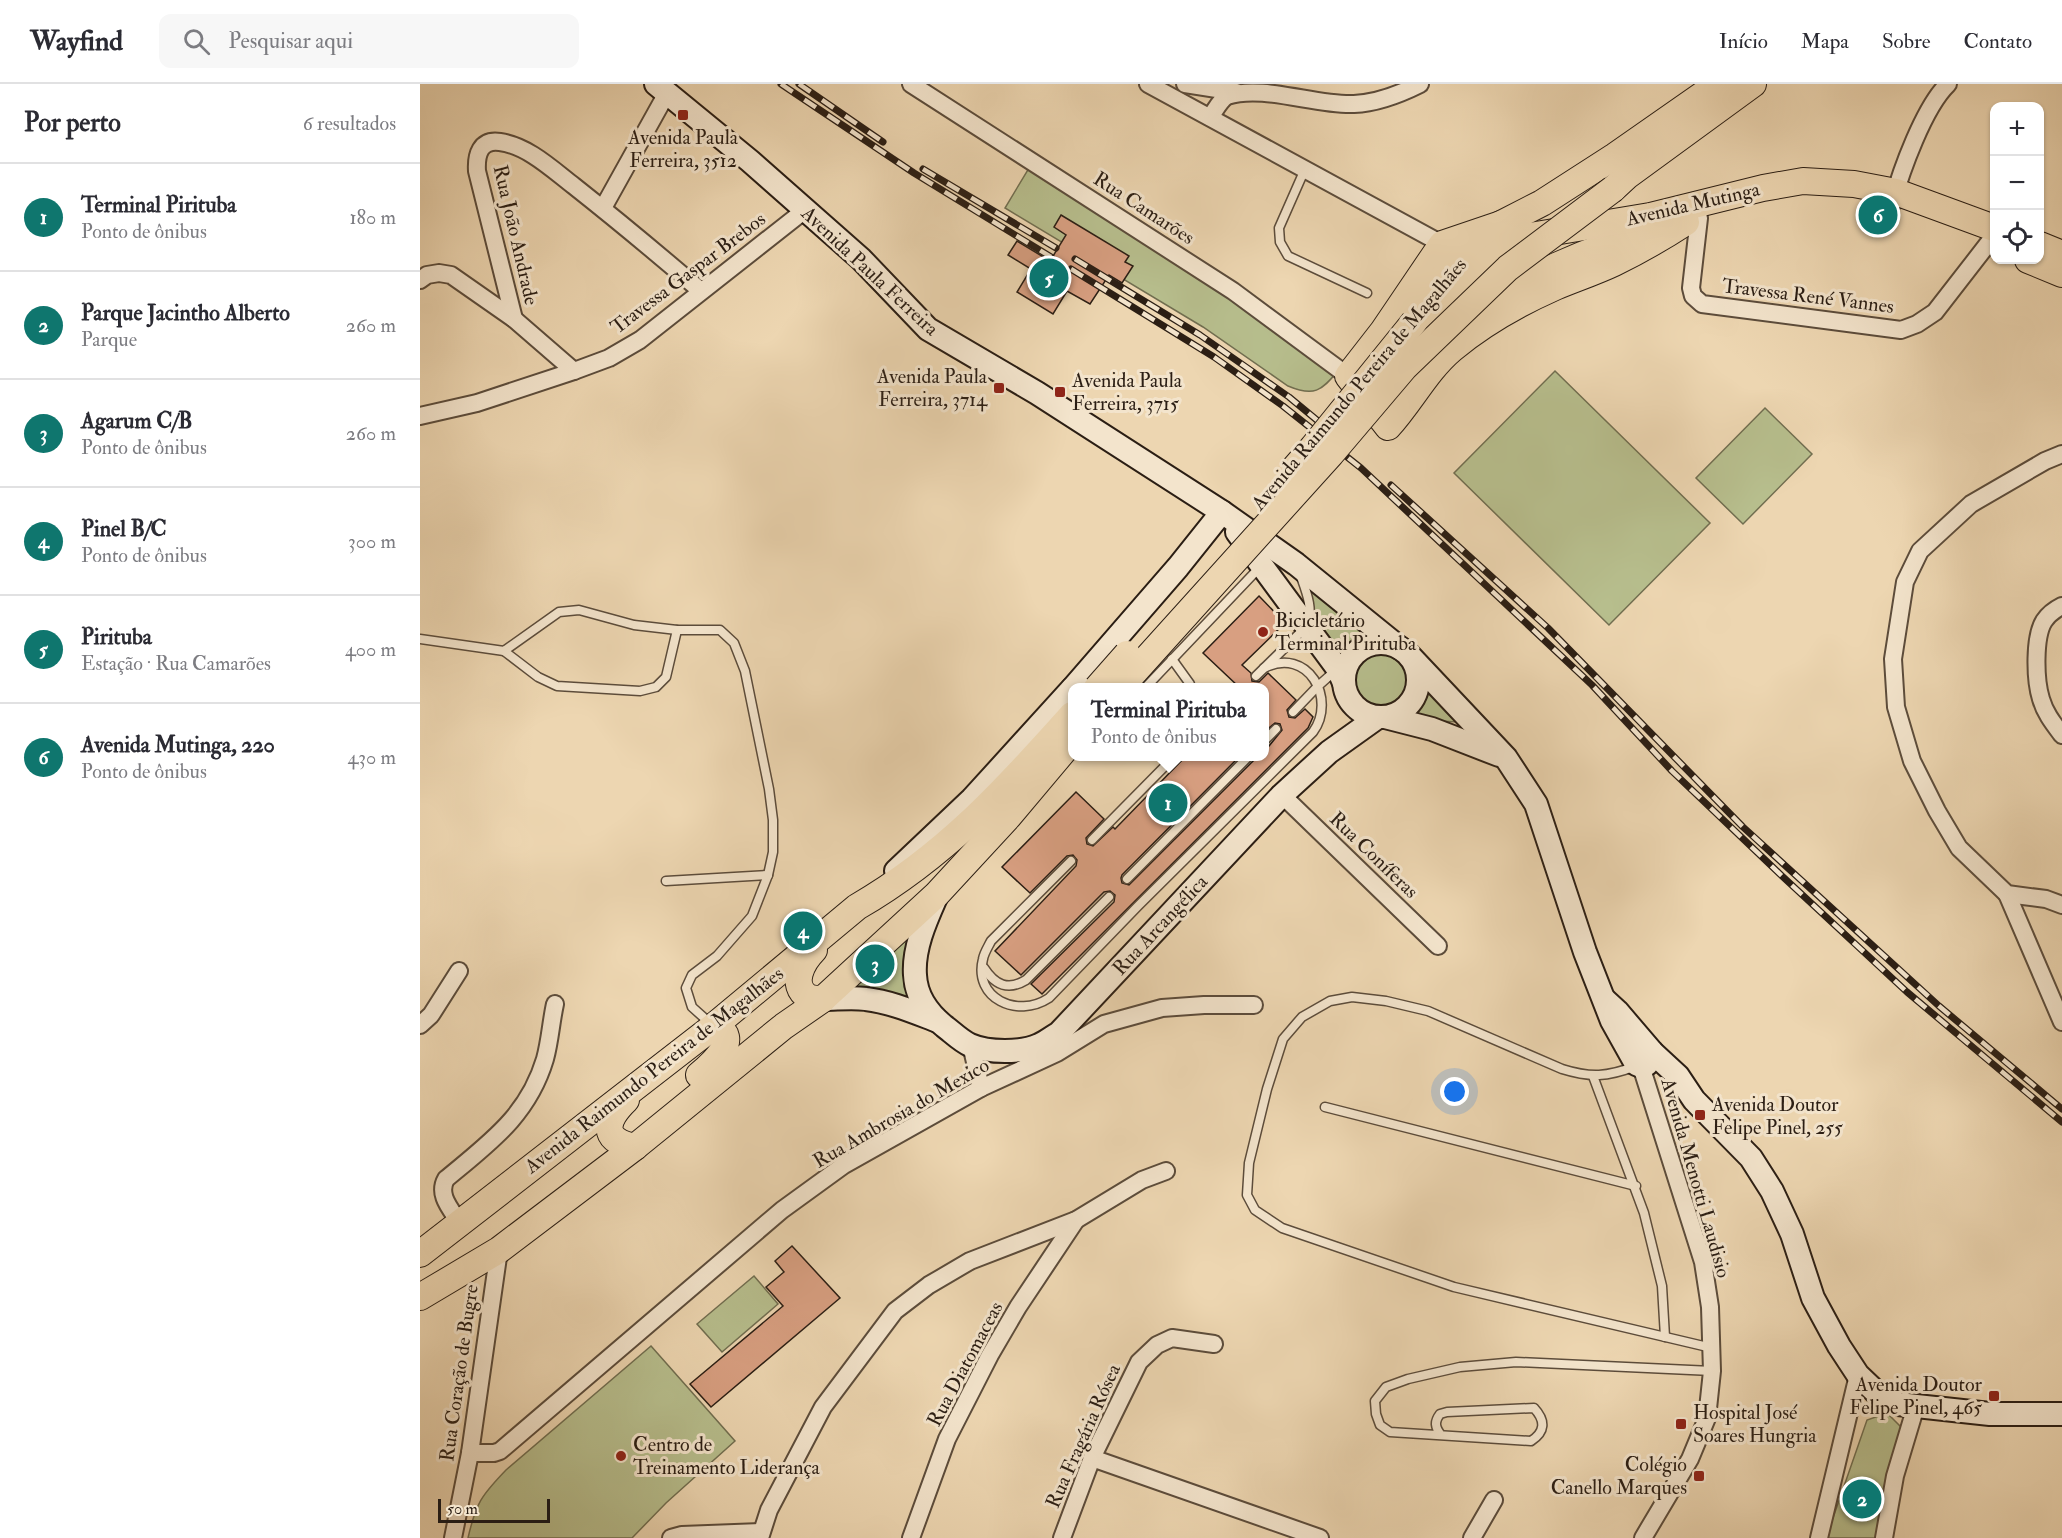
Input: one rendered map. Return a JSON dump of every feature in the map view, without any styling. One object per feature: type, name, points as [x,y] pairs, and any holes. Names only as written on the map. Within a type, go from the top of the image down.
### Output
[{"type":"main road","name":"Avenida Raimundo Pereira de Magalhães","points":[[1101,683],[1313,447],[1414,322],[1439,308],[1443,277],[1460,260],[1501,224],[1542,203],[1606,162],[1718,84]]},
{"type":"main road","points":[[1124,683],[1331,454],[1404,368],[1439,308],[1508,268],[1627,176],[1754,84]]},
{"type":"main road","name":"Avenida Paula Ferreira","points":[[662,89],[750,161],[861,259],[928,329],[1037,393],[1222,512],[1296,564],[1405,652],[1506,758],[1536,804],[1585,952],[1605,1000],[1617,1011],[1642,1058]]},
{"type":"main road","name":"Avenida Mutinga","points":[[1439,308],[1510,244],[1530,236],[1650,216],[1763,188],[1803,181],[1854,183],[1990,237]]},
{"type":"main road","name":"Avenida Mutinga","points":[[1439,308],[1488,301],[1546,269],[1592,250],[1693,220],[1765,202],[1800,196],[1894,198]]},
{"type":"main road","points":[[1501,224],[1442,244],[1383,331],[1348,376],[1388,428],[1404,410],[1429,372],[1452,350],[1489,322],[1552,288],[1613,263],[1693,220]]},
{"type":"main road","points":[[1442,244],[1443,277]]},
{"type":"main road","points":[[2044,247],[2062,254]]},
{"type":"main road","points":[[2038,264],[2062,274]]},
{"type":"main road","points":[[1077,683],[1178,567],[1222,512],[1346,677],[1366,714],[1432,729],[1506,758]]},
{"type":"main road","points":[[1346,677],[1371,644],[1392,644],[1405,652],[1417,668],[1414,697],[1399,713],[1381,717]]},
{"type":"main road","name":"Rua Arcangélica","points":[[1329,752],[1341,729],[1346,677]]},
{"type":"main road","points":[[857,907],[972,799],[1068,693]]},
{"type":"main road","name":"Rua Arcangélica","points":[[970,1045],[997,1051],[1016,1050],[1038,1046],[1059,1033],[1282,795],[1329,752],[1381,717]]},
{"type":"main road","name":"Avenida Raimundo Pereira de Magalhães","points":[[420,1297],[499,1250],[635,1147],[784,1026],[823,999],[937,894],[1009,816],[1032,774],[1068,721]]},
{"type":"main road","points":[[1032,774],[1068,744]]},
{"type":"main road","name":"Avenida Raimundo Pereira de Magalhães","points":[[420,1254],[714,1026],[857,907],[883,892],[938,852],[1032,774]]},
{"type":"main road","points":[[937,894],[920,939],[915,975],[922,1002],[930,1013],[970,1045]]},
{"type":"main road","points":[[833,927],[804,960],[799,974],[801,988],[809,997],[863,998],[879,1001],[897,1005],[939,1022]]},
{"type":"main road","points":[[662,1123],[664,1109],[669,1102],[721,1056],[725,1035],[720,1028],[714,1026]]},
{"type":"main road","points":[[1642,1058],[1670,1085],[1695,1100],[1751,1158],[1772,1191],[1792,1234],[1813,1298],[1858,1375],[1879,1395],[1898,1404],[1990,1414],[2062,1414]]},
{"type":"main road","points":[[635,1147],[616,1140],[609,1131],[608,1124],[616,1109],[649,1076]]},
{"type":"street","name":"Rua Camarões","points":[[911,84],[1233,291],[1348,376]]},
{"type":"street","points":[[1148,84],[1442,244]]},
{"type":"street","points":[[1185,84],[1236,92],[1263,89],[1322,101],[1354,104],[1395,96],[1420,84]]},
{"type":"street","points":[[1894,198],[1925,116],[1948,84]]},
{"type":"street","points":[[662,89],[603,208],[701,291]]},
{"type":"street","points":[[1210,117],[1225,97],[1236,92]]},
{"type":"street","name":"Rua João Andrade","points":[[514,319],[477,171],[476,158],[482,146],[493,142],[514,146],[537,157],[603,208]]},
{"type":"street","name":"Travessa Gaspar Brebos","points":[[420,417],[477,403],[574,372],[609,358],[640,340],[805,210]]},
{"type":"street","name":"Travessa René Vannes","points":[[1693,220],[1691,288],[1693,296],[1702,304],[1901,330],[1917,324],[1935,312],[1990,242]]},
{"type":"street","name":"Rua João Andrade","points":[[420,280],[427,275],[439,273],[451,275],[514,319]]},
{"type":"street","points":[[514,319],[574,372]]},
{"type":"street","points":[[2062,454],[2045,461],[1971,504],[1920,551],[1905,582],[1897,621],[1893,659],[1896,707],[1912,761],[1959,848],[2007,894],[2062,1022]]},
{"type":"street","points":[[2062,606],[2044,621],[2039,636],[2037,666],[2040,698],[2049,718],[2062,735]]},
{"type":"street","name":"Rua Coníferas","points":[[1282,795],[1438,946]]},
{"type":"street","points":[[2007,894],[2046,899],[2062,904]]},
{"type":"street","points":[[420,1025],[431,1015],[459,971]]},
{"type":"street","points":[[459,1222],[443,1197],[442,1185],[516,1117],[535,1084],[545,1058],[555,1004]]},
{"type":"street","name":"Rua Ambrosia do Mexico","points":[[470,1453],[500,1451],[782,1210],[844,1165],[981,1088],[1057,1053],[1104,1024],[1162,1008],[1254,1005]]},
{"type":"street","points":[[1071,1020],[1104,1024]]},
{"type":"street","points":[[970,1045],[981,1088]]},
{"type":"street","name":"Avenida Menotti Laudisio","points":[[1642,1058],[1703,1262],[1710,1308],[1712,1348],[1707,1418],[1690,1459],[1643,1538]]},
{"type":"street","points":[[671,1538],[725,1532],[761,1535],[769,1510],[824,1407],[895,1311],[929,1285],[970,1262],[1076,1220],[1142,1180],[1166,1171]]},
{"type":"street","name":"Rua Diatomaceas","points":[[911,1538],[947,1439],[990,1355],[1018,1307],[1076,1220]]},
{"type":"street","name":"Rua Coração de Bugre","points":[[453,1538],[470,1453],[499,1250]]},
{"type":"street","name":"Rua Fragária Rósea","points":[[1062,1538],[1092,1458],[1139,1362],[1157,1345],[1172,1338],[1214,1344]]},
{"type":"street","points":[[1819,1538],[1858,1375]]},
{"type":"street","points":[[1884,1538],[1895,1476],[1916,1406]]},
{"type":"street","points":[[1092,1458],[1320,1538]]},
{"type":"street","points":[[1472,1538],[1494,1500]]},
{"type":"lane","points":[[1305,169],[1279,228],[1280,242],[1287,256],[1368,293]]},
{"type":"lane","points":[[1256,676],[1307,626],[1310,620],[1310,605],[1296,564]]},
{"type":"lane","points":[[1149,683],[1262,565]]},
{"type":"lane","points":[[504,651],[559,612],[579,610],[634,625],[677,630],[720,630],[734,644],[745,671],[769,789],[773,820],[773,852],[768,875],[753,916],[717,956],[692,975],[686,988],[692,1007],[714,1026]]},
{"type":"lane","points":[[420,639],[504,651],[538,677],[557,686],[640,691],[656,687],[666,677],[677,630]]},
{"type":"lane","points":[[1172,658],[1190,683]]},
{"type":"lane","points":[[1071,861],[991,941],[983,958],[983,977],[988,989],[1003,1003],[1013,1007],[1023,1007],[1038,1005],[1049,998],[1313,732],[1321,719],[1321,705],[1318,686],[1306,670],[1284,661],[1264,668]]},
{"type":"lane","points":[[1293,712],[1318,686],[1346,677]]},
{"type":"lane","points":[[1269,736],[1276,729]]},
{"type":"lane","points":[[1092,840],[1170,761]]},
{"type":"lane","points":[[1127,879],[1244,761]]},
{"type":"lane","points":[[666,881],[768,875]]},
{"type":"lane","points":[[982,965],[996,982],[1008,986],[1017,985],[1026,980],[1109,897]]},
{"type":"lane","points":[[1642,1058],[1601,1077],[1579,1075],[1428,1011],[1386,1001],[1352,997],[1330,1000],[1302,1017],[1283,1039],[1267,1089],[1252,1152],[1247,1195],[1255,1210],[1282,1228],[1454,1287],[1712,1348]]},
{"type":"lane","points":[[1593,1076],[1644,1213],[1662,1287],[1665,1337]]},
{"type":"lane","points":[[1324,1107],[1635,1186]]},
{"type":"lane","points":[[1440,1435],[1435,1421],[1440,1414],[1447,1412],[1534,1408],[1540,1415],[1542,1428],[1539,1436],[1531,1441],[1390,1432],[1380,1425],[1375,1401],[1386,1387],[1408,1379],[1460,1367],[1516,1362],[1712,1371]]},
{"type":"green space","points":[[1029,168],[1338,371],[1327,383],[1316,390],[1304,391],[1288,386],[1203,327],[1005,208]]},
{"type":"green space","points":[[1555,371],[1710,523],[1609,625],[1454,473]]},
{"type":"green space","points":[[1765,408],[1812,454],[1743,524],[1696,478]]},
{"type":"green space","points":[[1307,587],[1380,640],[1362,646],[1338,665],[1310,625]]},
{"type":"green space","points":[[1375,653],[1387,653],[1402,661],[1410,676],[1410,688],[1402,703],[1387,711],[1375,711],[1360,703],[1352,688],[1352,676],[1360,661]]},
{"type":"green space","points":[[1421,672],[1456,722],[1396,718],[1417,699],[1422,687]]},
{"type":"green space","points":[[922,913],[919,1005],[846,993]]},
{"type":"green space","points":[[754,1276],[778,1304],[722,1352],[697,1324]]},
{"type":"green space","name":"Centro de Treinamento Liderança","points":[[651,1346],[735,1441],[666,1503],[632,1538],[468,1538],[481,1501],[506,1470]]},
{"type":"green space","points":[[1887,1413],[1902,1428],[1876,1538],[1826,1538],[1867,1420]]},
{"type":"building","points":[[1061,215],[1129,256],[1125,262],[1133,266],[1122,283],[1109,275],[1090,304],[1067,291],[1053,314],[1017,292],[1031,269],[1008,255],[1017,241],[1050,261],[1066,235],[1054,227]]},
{"type":"building","points":[[1259,596],[1285,623],[1242,665],[1251,673],[1252,681],[1259,682],[1268,673],[1296,700],[1287,710],[1289,717],[1295,718],[1305,709],[1313,717],[1308,728],[1042,994],[1031,984],[1114,902],[1115,895],[1110,891],[1104,892],[1021,975],[995,951],[1076,866],[1077,860],[1073,855],[1067,856],[1030,893],[1002,867],[1076,792],[1104,819],[1086,838],[1087,844],[1093,846],[1113,827],[1115,829],[1181,761],[1235,761],[1122,875],[1122,883],[1129,885],[1253,761],[1269,761],[1269,746],[1282,730],[1280,724],[1275,723],[1269,728],[1269,683],[1235,683],[1203,653]]},
{"type":"building","points":[[792,1246],[840,1298],[711,1407],[690,1384],[783,1306],[766,1287],[784,1272],[775,1261]]},
{"type":"railway","points":[[781,84],[914,173],[1051,257]]},
{"type":"railway","points":[[799,84],[883,142]]},
{"type":"railway","points":[[923,169],[1056,248]]},
{"type":"railway","points":[[1075,259],[1200,335],[1289,397],[1347,445]]},
{"type":"railway","points":[[1071,269],[1214,357],[1283,406],[1361,468],[1592,685],[1672,771],[1782,876],[1907,992],[2062,1122]]},
{"type":"railway","points":[[1391,485],[1548,628],[1743,827],[1939,1006],[2062,1109]]},
{"type":"place","name":"Avenida Paula Ferreira, 3512","points":[[683,115]]},
{"type":"place","name":"Avenida Mutinga, 220","points":[[1878,215]]},
{"type":"place","name":"Pirituba","points":[[1049,278]]},
{"type":"place","name":"Avenida Paula Ferreira, 3714","points":[[999,388]]},
{"type":"place","name":"Avenida Paula Ferreira, 3715","points":[[1060,392]]},
{"type":"place","name":"Bicicletário Terminal Pirituba","points":[[1263,632]]},
{"type":"place","name":"Terminal Pirituba","points":[[1168,803]]},
{"type":"place","name":"Pinel B/C","points":[[803,931]]},
{"type":"place","name":"Agarum C/B","points":[[875,964]]},
{"type":"place","name":"Avenida Doutor Felipe Pinel, 255","points":[[1700,1115]]},
{"type":"place","name":"Avenida Doutor Felipe Pinel, 465","points":[[1994,1396]]},
{"type":"place","name":"Hospital José Soares Hungria","points":[[1681,1424]]},
{"type":"place","name":"Centro de Treinamento Liderança","points":[[621,1456]]},
{"type":"place","name":"Colégio Canello Marques","points":[[1699,1476]]},
{"type":"place","name":"Parque Jacintho Alberto","points":[[1862,1499]]}]
